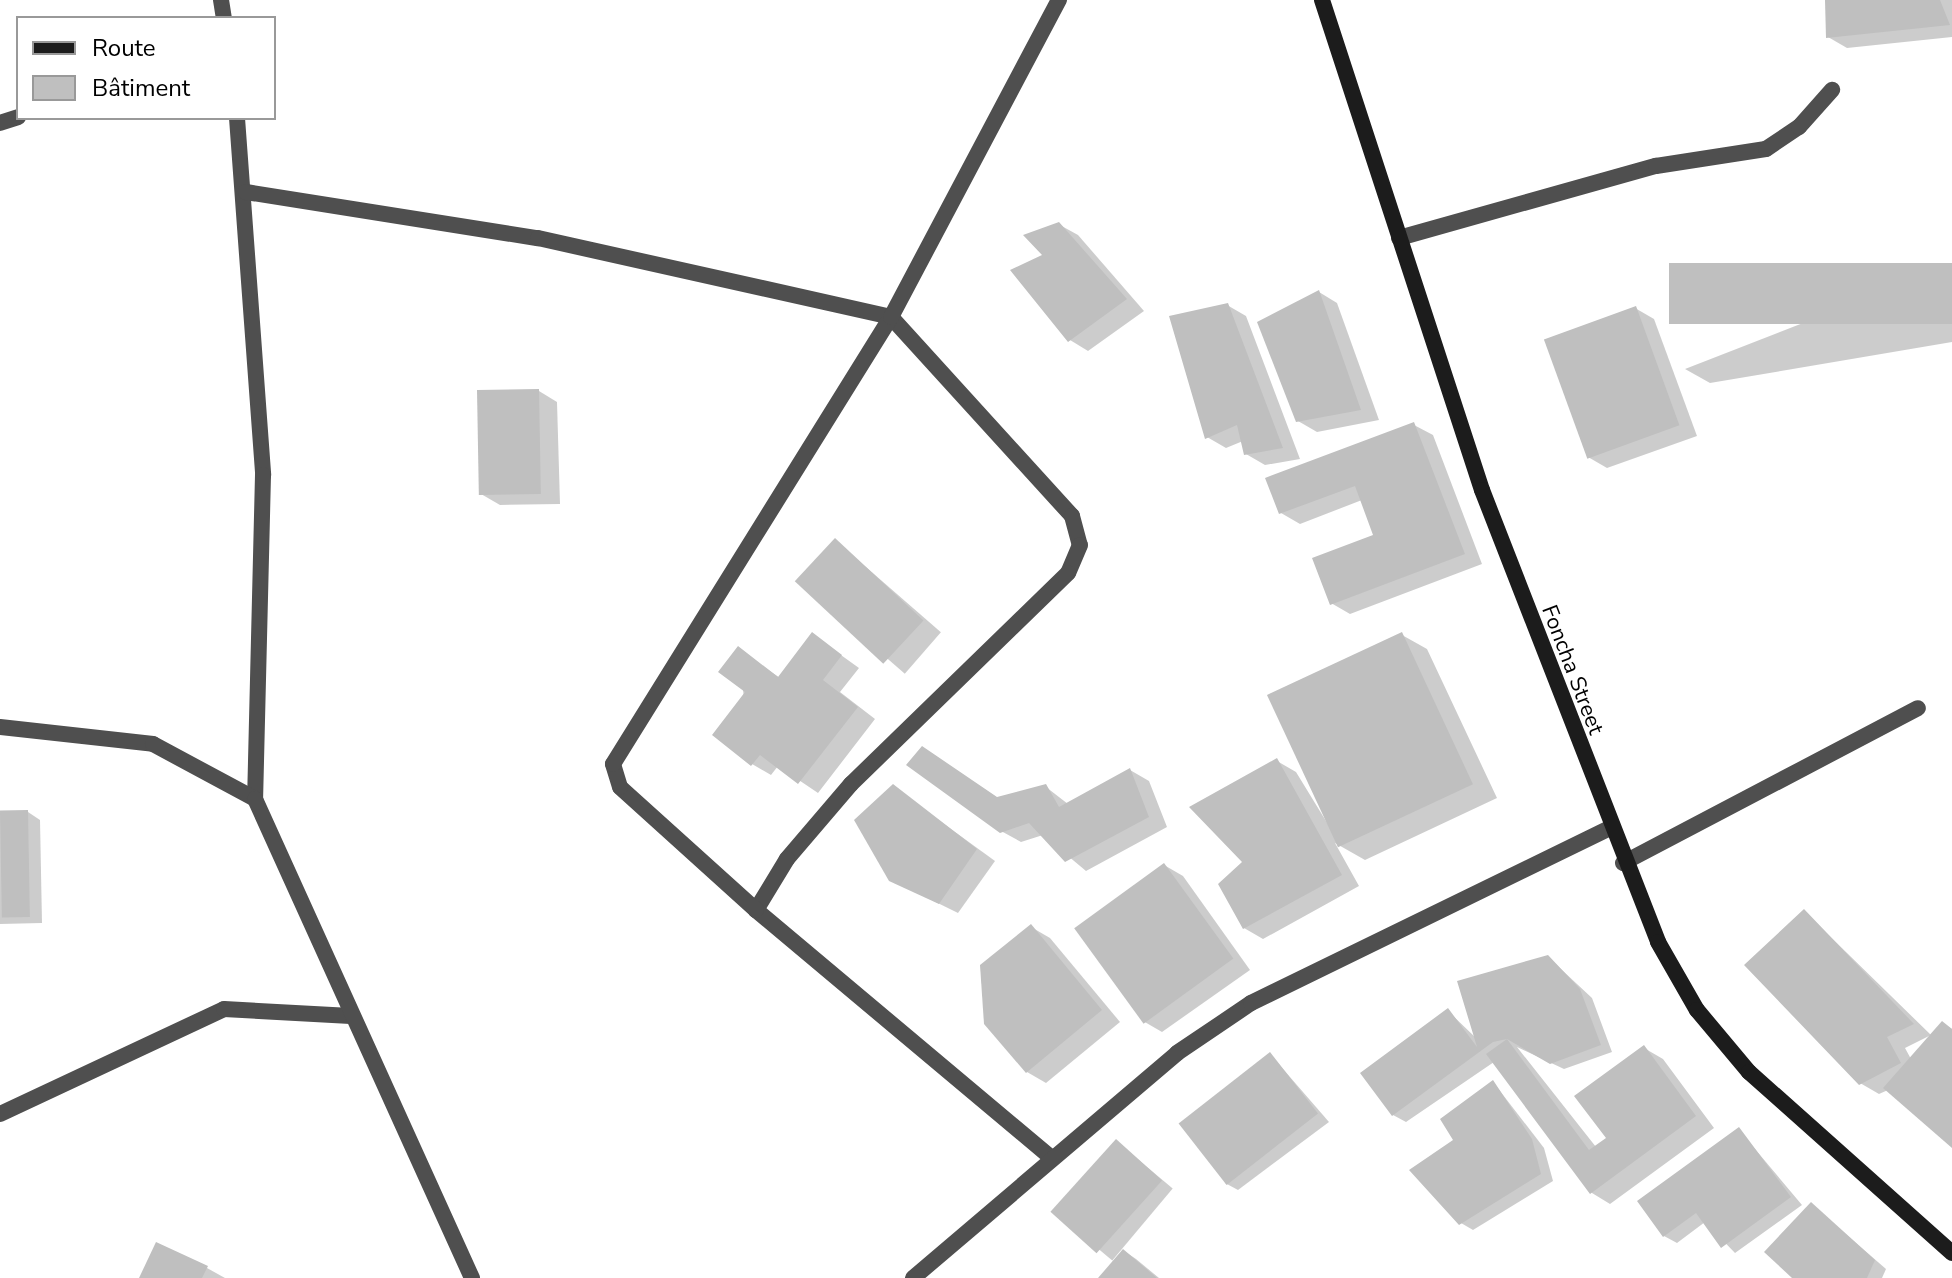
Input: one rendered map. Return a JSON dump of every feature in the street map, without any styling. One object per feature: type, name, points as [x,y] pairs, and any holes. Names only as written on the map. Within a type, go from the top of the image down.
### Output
[{"type":"main road","name":"Foncha Street","points":[[1322,0],[1482,490],[1623,863],[1697,1010],[1749,1072],[1952,1253]]},
{"type":"street","points":[[1052,1158],[756,910],[620,787],[613,764],[891,317],[1059,0]]},
{"type":"street","points":[[1399,238],[1656,166],[1766,149],[1799,127],[1832,90]]},
{"type":"street","points":[[237,120],[246,192],[263,475],[255,799],[472,1278]]},
{"type":"street","points":[[246,192],[538,238],[891,317],[1072,516],[1080,545],[1068,573],[851,784],[787,859],[756,910]]},
{"type":"street","points":[[1623,863],[1918,708]]},
{"type":"street","points":[[0,727],[153,744],[255,799]]},
{"type":"street","points":[[913,1278],[1177,1053],[1251,1003],[1608,829]]},
{"type":"street","points":[[0,1114],[224,1009],[351,1016]]},
{"type":"building","points":[[1825,0],[1940,0],[1950,25],[1826,38]]},
{"type":"building","points":[[1059,222],[1127,299],[1068,342],[1010,270],[1042,255],[1023,235]]},
{"type":"building","points":[[1669,263],[1952,263],[1952,324],[1669,324]]},
{"type":"building","points":[[1319,290],[1361,410],[1296,422],[1257,322]]},
{"type":"building","points":[[1228,303],[1283,448],[1244,455],[1237,425],[1205,439],[1169,316]]},
{"type":"building","points":[[1636,306],[1679,425],[1587,459],[1544,340]]},
{"type":"building","points":[[539,389],[541,494],[479,495],[477,390]]},
{"type":"building","points":[[1414,422],[1465,554],[1330,605],[1312,558],[1373,535],[1355,486],[1279,514],[1265,478]]},
{"type":"building","points":[[835,538],[923,621],[883,664],[795,581]]},
{"type":"building","points":[[812,632],[842,655],[823,680],[858,707],[798,784],[760,755],[751,766],[712,735],[745,692],[718,672],[738,646],[778,677]]},
{"type":"building","points":[[1402,632],[1473,784],[1338,847],[1267,695]]},
{"type":"building","points":[[922,746],[997,797],[1046,784],[1059,807],[1130,768],[1149,817],[1065,862],[1029,823],[1000,833],[906,765]]},
{"type":"building","points":[[1277,758],[1342,875],[1243,929],[1218,884],[1242,862],[1189,807]]},
{"type":"building","points":[[893,784],[977,849],[939,904],[889,881],[854,820]]},
{"type":"building","points":[[0,810],[28,810],[30,917],[2,917]]},
{"type":"building","points":[[1164,863],[1233,958],[1144,1024],[1074,928]]},
{"type":"building","points":[[1804,909],[1914,1024],[1887,1037],[1901,1063],[1859,1085],[1744,965]]},
{"type":"building","points":[[1031,924],[1102,1010],[1026,1073],[984,1024],[980,965]]},
{"type":"building","points":[[1548,955],[1580,989],[1601,1045],[1550,1064],[1507,1039],[1493,1042],[1392,1116],[1360,1073],[1448,1008],[1477,1047],[1457,981]]},
{"type":"building","points":[[1942,1021],[1952,1029],[1952,1148],[1883,1088]]},
{"type":"building","points":[[1507,1039],[1589,1150],[1606,1138],[1574,1096],[1644,1045],[1696,1116],[1590,1194],[1486,1054]]},
{"type":"building","points":[[1270,1052],[1318,1113],[1227,1185],[1179,1123]]},
{"type":"building","points":[[1493,1080],[1532,1139],[1541,1174],[1459,1225],[1409,1170],[1453,1140],[1440,1119]]},
{"type":"building","points":[[1739,1127],[1791,1197],[1721,1248],[1696,1213],[1663,1237],[1637,1201]]},
{"type":"building","points":[[1116,1139],[1162,1180],[1097,1253],[1050,1212]]},
{"type":"building","points":[[1811,1202],[1875,1260],[1867,1278],[1792,1278],[1764,1252]]},
{"type":"building","points":[[156,1242],[208,1266],[202,1278],[139,1278]]},
{"type":"building","points":[[1123,1249],[1157,1278],[1098,1278]]}]
